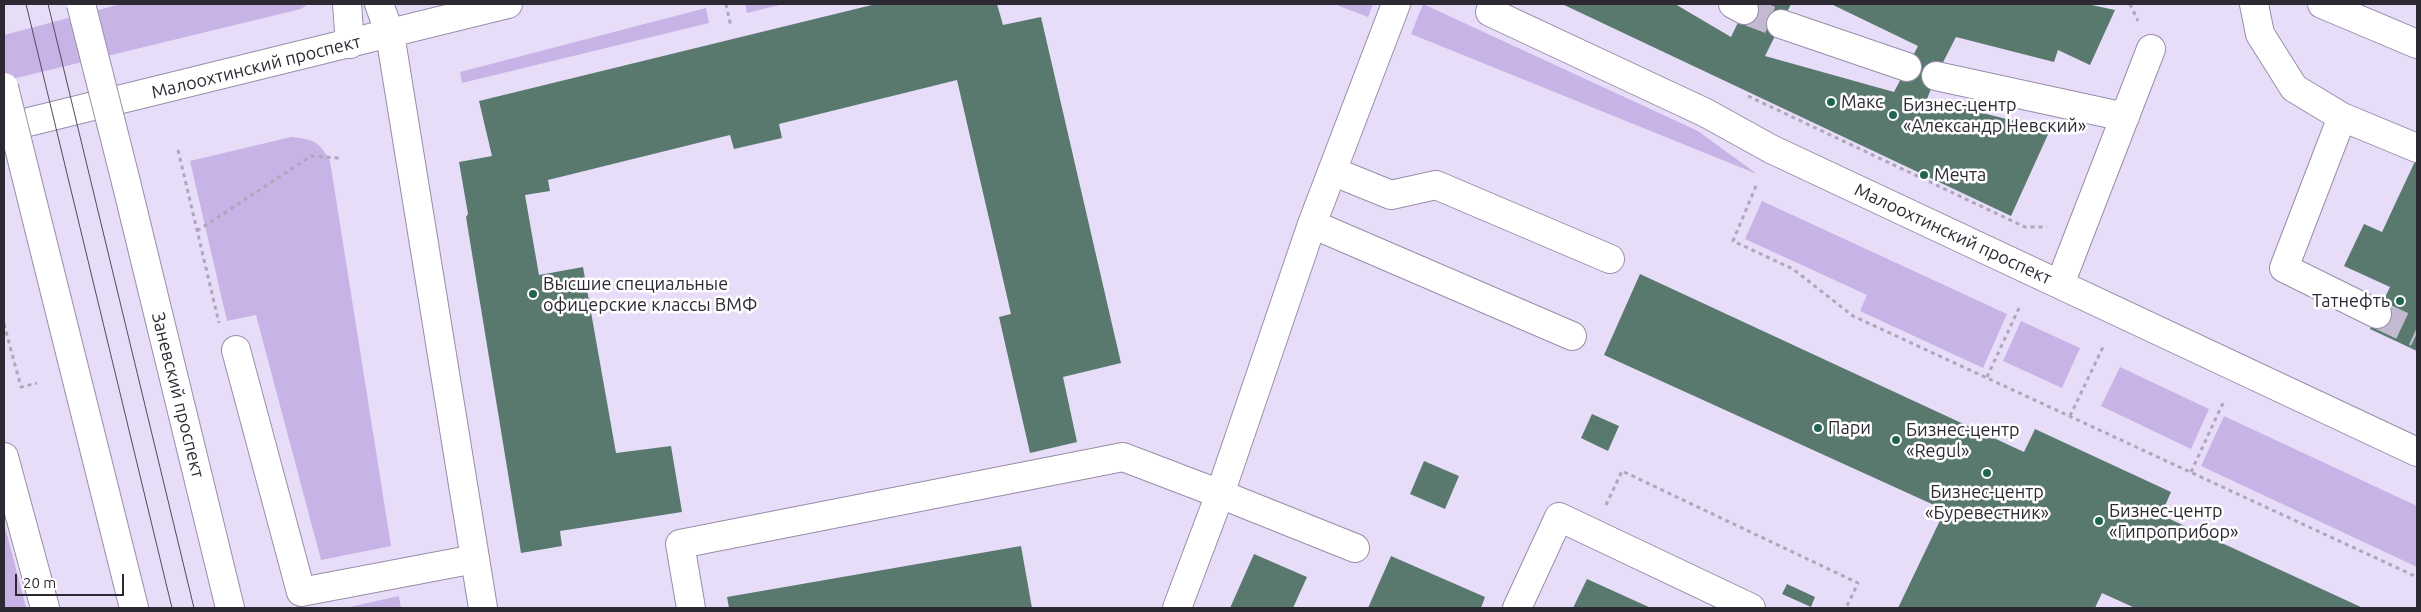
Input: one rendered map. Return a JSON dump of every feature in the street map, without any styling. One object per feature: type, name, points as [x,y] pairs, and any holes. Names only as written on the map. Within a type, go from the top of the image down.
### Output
[{"type":"main road","name":"Заневский проспект","points":[[81,4],[230,608]]},
{"type":"main road","points":[[348,4],[350,44]]},
{"type":"main road","points":[[379,4],[390,34],[483,608]]},
{"type":"main road","name":"Малоохтинский проспект","points":[[4,128],[508,4]]},
{"type":"main road","points":[[1177,608],[1220,494],[1312,224],[1396,4]]},
{"type":"main road","points":[[2254,4],[2260,34],[2294,88],[2342,117],[2417,148]]},
{"type":"main road","points":[[2322,4],[2417,44]]},
{"type":"main road","name":"Малоохтинский проспект","points":[[1492,8],[1706,113],[1771,148],[2417,452]]},
{"type":"main road","points":[[1781,24],[1908,68]]},
{"type":"main road","points":[[2060,284],[2150,49]]},
{"type":"main road","points":[[1936,76],[2124,117]]},
{"type":"main road","points":[[4,87],[134,608]]},
{"type":"main road","points":[[2342,117],[2284,268],[2377,314]]},
{"type":"main road","points":[[1332,172],[1391,195],[1436,185],[1610,259]]},
{"type":"main road","points":[[1312,224],[1572,336]]},
{"type":"main road","points":[[228,341],[301,592],[475,559]]},
{"type":"main road","points":[[4,457],[45,608]]},
{"type":"main road","points":[[691,608],[680,544],[1123,457],[1355,548]]},
{"type":"main road","points":[[1517,608],[1559,517],[1751,608]]},
{"type":"path","points":[[726,4],[731,27]]},
{"type":"path","points":[[1740,92],[2025,227],[2044,226],[2077,240]]},
{"type":"path","points":[[178,150],[197,231],[228,341]]},
{"type":"path","points":[[197,231],[311,156],[339,158]]},
{"type":"path","points":[[1756,186],[1733,241],[1793,269],[1853,316],[2417,577]]},
{"type":"path","points":[[1987,378],[2019,308]]},
{"type":"path","points":[[4,324],[21,387],[37,383]]},
{"type":"path","points":[[2070,416],[2102,347]]},
{"type":"path","points":[[2191,472],[2222,403]]},
{"type":"path","points":[[1592,533],[1622,471],[1858,583],[1846,608]]},
{"type":"shaded area","points":[[121,4],[308,4],[301,9],[4,81],[4,35]]},
{"type":"shaded area","points":[[745,4],[784,4],[747,13]]},
{"type":"shaded area","points":[[1334,4],[1373,4],[1368,17]]},
{"type":"shaded area","points":[[1423,4],[1698,131],[1757,174],[1411,34]]},
{"type":"shaded area","points":[[706,8],[709,23],[462,83],[460,72]]},
{"type":"shaded area","points":[[291,137],[315,142],[330,161],[391,546],[321,560],[256,315],[227,321],[190,161]]},
{"type":"shaded area","points":[[1762,201],[2007,314],[1983,368],[1860,311],[1867,295],[1745,239]]},
{"type":"shaded area","points":[[2021,321],[2080,348],[2062,388],[2003,361]]},
{"type":"shaded area","points":[[2120,367],[2209,409],[2191,449],[2101,406]]},
{"type":"shaded area","points":[[2224,416],[2417,506],[2417,567],[2201,466]]},
{"type":"shaded area","points":[[4,523],[26,607],[26,608],[4,608]]},
{"type":"shaded area","points":[[399,596],[401,608],[345,608]]},
{"type":"building","name":"Высшие специальные офицерские классы ВМФ","points":[[876,4],[997,4],[1003,25],[1041,17],[1121,363],[1063,377],[1077,442],[1030,453],[999,317],[1011,314],[957,80],[779,124],[782,138],[734,149],[730,135],[548,180],[550,191],[525,195],[539,275],[583,267],[616,453],[671,446],[682,512],[560,531],[562,546],[521,553],[466,217],[468,214],[459,162],[492,156],[479,101]]},
{"type":"building","name":"Бизнес-центр «Александр Невский»","points":[[1562,4],[1675,4],[1731,37],[1747,4],[1791,4],[1765,56],[1894,92],[1918,46],[1831,4],[2087,4],[2115,10],[2090,65],[2058,50],[2054,62],[1956,37],[1936,76],[1927,99],[2050,130],[2011,216]]},
{"type":"building","name":"Татнефть","points":[[2417,157],[2417,351],[2370,329],[2390,287],[2344,266],[2364,224],[2382,232]]},
{"type":"building","name":"Бизнес-центр «Regul»","points":[[1640,274],[2024,452],[2035,429],[2171,492],[2161,515],[2363,608],[2135,608],[2102,593],[2095,608],[1898,608],[1945,510],[1604,355]]},
{"type":"building","points":[[1592,414],[1619,426],[1608,451],[1581,438]]},
{"type":"building","points":[[1424,461],[1459,476],[1445,509],[1410,494]]},
{"type":"building","points":[[1021,546],[1032,608],[729,608],[727,597]]},
{"type":"building","points":[[1254,554],[1307,577],[1293,608],[1230,608]]},
{"type":"building","points":[[1391,556],[1485,597],[1481,608],[1368,608]]},
{"type":"building","points":[[1587,579],[1651,608],[1573,608]]},
{"type":"building","points":[[1787,584],[1815,597],[1811,607],[1782,594]]},
{"type":"tunnel","points":[[1744,10],[1781,24]]},
{"type":"tunnel","points":[[2377,314],[2417,333]]},
{"type":"tram line","points":[[26,4],[172,608]]},
{"type":"tram line","points":[[48,4],[194,608]]},
{"type":"place","name":"Макс","points":[[1831,102]]},
{"type":"place","name":"Бизнес-центр «Александр Невский»","points":[[1893,115]]},
{"type":"place","name":"Мечта","points":[[1924,175]]},
{"type":"place","name":"Высшие специальные офицерские классы ВМФ","points":[[533,294]]},
{"type":"place","name":"Татнефть","points":[[2400,301]]},
{"type":"place","name":"Пари","points":[[1818,428]]},
{"type":"place","name":"Бизнес-центр «Regul»","points":[[1896,440]]},
{"type":"place","name":"Бизнес-центр «Буревестник»","points":[[1987,473]]},
{"type":"place","name":"Бизнес-центр «Гипроприбор»","points":[[2099,521]]}]
